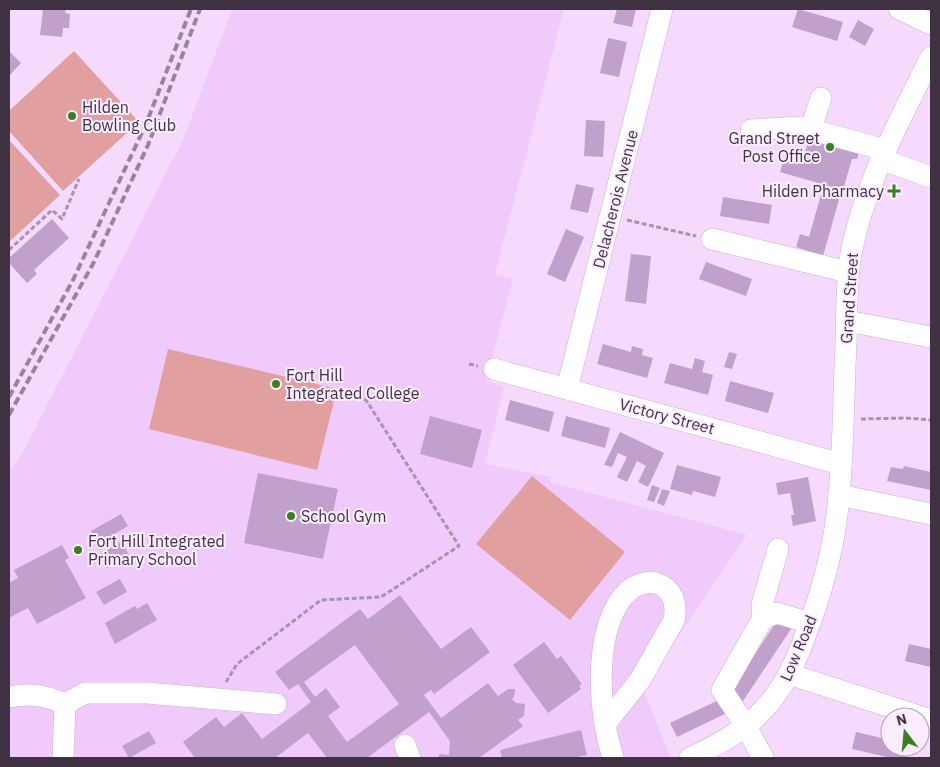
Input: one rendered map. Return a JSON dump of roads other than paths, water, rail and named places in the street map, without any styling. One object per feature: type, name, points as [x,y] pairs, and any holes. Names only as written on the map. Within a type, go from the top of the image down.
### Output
[{"type":"street","name":"Delacherois Avenue","points":[[567,389],[662,9]]},
{"type":"street","points":[[899,9],[931,24]]},
{"type":"street","name":"Grand Street","points":[[839,495],[848,272],[856,228],[886,150],[931,57]]},
{"type":"street","points":[[821,98],[805,116],[886,150],[931,177]]},
{"type":"street","points":[[751,130],[801,127],[886,150]]},
{"type":"street","points":[[704,238],[848,272]]},
{"type":"street","points":[[847,321],[931,337]]},
{"type":"street","name":"Victory Street","points":[[494,369],[841,464]]},
{"type":"street","points":[[839,495],[931,514]]},
{"type":"street","name":"Low Road","points":[[690,758],[746,726],[780,690],[798,656],[810,624],[825,572],[837,516],[839,495]]},
{"type":"street","points":[[764,618],[762,604],[778,549]]},
{"type":"street","points":[[606,723],[640,680],[674,620],[675,602],[670,592],[664,586],[655,582],[643,583],[632,589],[621,600],[609,625],[602,653],[601,676],[606,723],[613,758]]},
{"type":"street","points":[[763,758],[746,726],[722,690],[764,618],[776,612],[810,624]]},
{"type":"street","points":[[789,674],[931,720]]},
{"type":"street","points":[[65,704],[85,693],[147,693],[276,704]]},
{"type":"street","points":[[9,697],[20,695],[47,696],[65,704]]},
{"type":"street","points":[[63,758],[65,704]]},
{"type":"railway","points":[[9,397],[73,280],[146,124],[191,9]]},
{"type":"railway","points":[[9,415],[94,262],[148,145],[200,9]]},
{"type":"place","name":"Hilden Bowling Club","points":[[72,116]]},
{"type":"place","name":"Grand Street Post Office","points":[[830,147]]},
{"type":"place","name":"Hilden Pharmacy","points":[[894,191]]},
{"type":"place","name":"Fort Hill Integrated College","points":[[276,384]]},
{"type":"place","name":"School Gym","points":[[291,516]]},
{"type":"place","name":"Fort Hill Integrated Primary School","points":[[78,550]]}]
